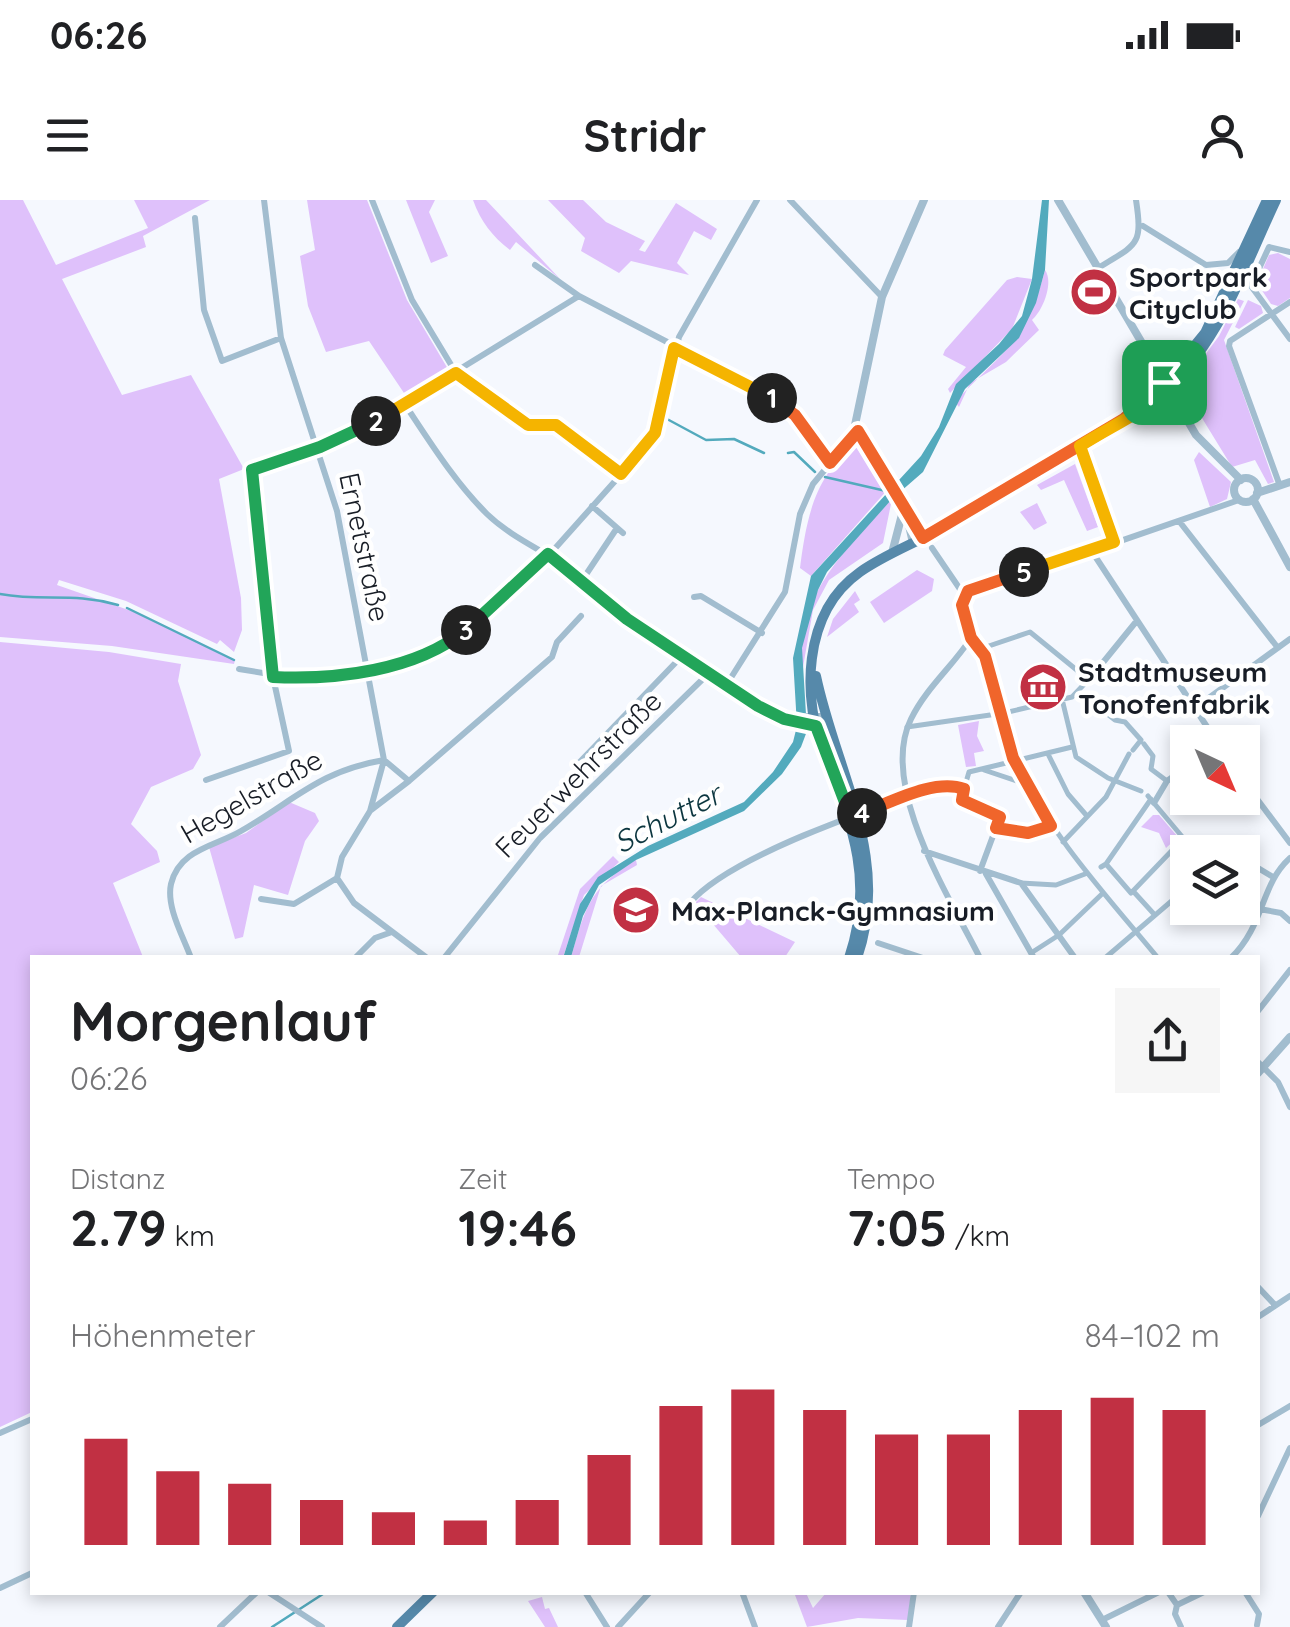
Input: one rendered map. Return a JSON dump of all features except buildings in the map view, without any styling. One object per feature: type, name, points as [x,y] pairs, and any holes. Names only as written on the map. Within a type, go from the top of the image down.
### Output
[{"type":"main road","points":[[1166,385],[1215,318],[1268,200]]},
{"type":"main road","points":[[859,955],[871,902],[870,866],[811,698],[816,635],[834,596],[861,571],[1080,446],[1124,419],[1166,385],[1214,334],[1276,200]]},
{"type":"main road","points":[[812,666],[818,718]]},
{"type":"main road","points":[[850,955],[863,894],[854,816]]},
{"type":"main road","points":[[397,1627],[430,1595]]},
{"type":"street","name":"Ernetstraße","points":[[264,200],[281,338],[320,447],[348,557],[384,760]]},
{"type":"street","points":[[372,200],[412,300],[456,373],[528,425],[556,425],[621,474]]},
{"type":"street","points":[[242,668],[273,677],[367,672],[452,641],[548,554],[655,433],[674,348],[757,200]]},
{"type":"street","points":[[790,200],[882,297]]},
{"type":"street","points":[[918,541],[903,499],[858,431],[856,421],[882,297],[924,200]]},
{"type":"street","points":[[1058,200],[1196,434],[1248,496],[1290,567]]},
{"type":"street","points":[[1098,268],[1132,246],[1143,226],[1136,200]]},
{"type":"street","points":[[195,218],[204,310],[222,361],[281,338]]},
{"type":"street","points":[[1143,226],[1212,267],[1228,263],[1250,239]]},
{"type":"street","points":[[1290,252],[1269,247],[1252,291],[1290,339]]},
{"type":"street","points":[[535,265],[578,296],[765,393],[795,415],[830,463]]},
{"type":"street","points":[[206,780],[289,751],[273,677],[252,470],[320,447],[404,403],[578,296]]},
{"type":"street","points":[[964,595],[1281,485],[1230,341],[1290,302]]},
{"type":"street","points":[[404,403],[447,467],[485,511],[582,579],[627,619],[709,673],[780,717],[818,718]]},
{"type":"street","points":[[727,684],[762,633],[792,572],[806,498],[858,431]]},
{"type":"street","points":[[1080,446],[1114,542]]},
{"type":"street","points":[[1238,482],[1248,496]]},
{"type":"street","points":[[892,553],[903,499]]},
{"type":"street","points":[[582,579],[620,531],[592,506]]},
{"type":"street","points":[[1179,520],[1278,648]]},
{"type":"street","points":[[932,548],[964,595],[971,638],[980,649],[1016,762],[1024,769],[1051,826],[1086,874],[1156,955]]},
{"type":"street","points":[[1091,550],[1206,725]]},
{"type":"street","points":[[694,597],[701,596],[762,633]]},
{"type":"street","points":[[370,811],[552,658],[557,642],[581,616]]},
{"type":"street","points":[[908,727],[1001,713],[1078,692],[1135,622]]},
{"type":"street","points":[[980,649],[1030,632],[1091,678]]},
{"type":"street","points":[[971,638],[908,727],[902,743],[909,796],[924,851],[978,955]]},
{"type":"street","points":[[1194,708],[1290,640]]},
{"type":"street","points":[[575,766],[682,656]]},
{"type":"street","name":"Feuerwehrstraße","points":[[446,955],[540,838],[709,673]]},
{"type":"street","points":[[1063,842],[1088,816],[1141,740],[1126,722],[1115,720],[1078,692]]},
{"type":"street","points":[[796,713],[811,698]]},
{"type":"street","points":[[1062,699],[1072,747],[1083,762],[1114,781],[1141,791]]},
{"type":"street","points":[[780,717],[796,713],[818,718]]},
{"type":"street","points":[[1144,744],[1154,756],[1151,769],[1167,781]]},
{"type":"street","points":[[1029,955],[983,872],[1000,817],[962,800],[964,789],[968,774],[1072,747]]},
{"type":"street","points":[[1048,754],[1068,794],[1088,816]]},
{"type":"street","points":[[1024,769],[1032,758]]},
{"type":"street","points":[[409,781],[384,760],[370,811],[342,856],[338,878],[354,903],[422,955]]},
{"type":"street","name":"Hegelstraße","points":[[190,955],[171,902],[171,882],[180,864],[203,845],[239,832],[322,777],[384,760]]},
{"type":"street","points":[[982,769],[1029,785]]},
{"type":"street","points":[[1153,913],[1104,865],[1170,779]]},
{"type":"street","points":[[690,903],[716,880],[854,816],[931,789],[964,789]]},
{"type":"street","points":[[1151,799],[1180,835]]},
{"type":"street","points":[[1260,803],[1290,843]]},
{"type":"street","points":[[996,828],[1028,833],[1051,826]]},
{"type":"street","points":[[924,851],[983,872],[1049,886],[1086,874]]},
{"type":"street","points":[[1132,892],[1170,853]]},
{"type":"street","points":[[1234,955],[1264,910],[1273,877],[1290,858]]},
{"type":"street","points":[[1260,869],[1273,877]]},
{"type":"street","points":[[261,899],[294,904],[338,878]]},
{"type":"street","points":[[1021,882],[1073,955]]},
{"type":"street","points":[[1031,955],[1103,894]]},
{"type":"street","points":[[1108,955],[1134,928],[1170,900]]},
{"type":"street","points":[[1264,910],[1281,913],[1290,921]]},
{"type":"street","points":[[358,955],[375,938],[380,924]]},
{"type":"street","points":[[375,938],[392,932]]},
{"type":"street","points":[[878,943],[914,955]]},
{"type":"street","points":[[1260,1008],[1290,970]]},
{"type":"street","points":[[1260,1067],[1290,1037]]},
{"type":"street","points":[[1260,1069],[1278,1082],[1289,1097]]},
{"type":"street","points":[[1260,1289],[1275,1306]]},
{"type":"street","points":[[1260,1316],[1290,1296]]},
{"type":"street","points":[[1260,1424],[1290,1406]]},
{"type":"street","points":[[0,1433],[30,1420]]},
{"type":"street","points":[[1260,1512],[1290,1448]]},
{"type":"street","points":[[0,1588],[30,1573]]},
{"type":"street","points":[[220,1627],[255,1595]]},
{"type":"street","points":[[272,1595],[322,1627]]},
{"type":"street","points":[[587,1595],[607,1627]]},
{"type":"street","points":[[618,1627],[647,1595]]},
{"type":"street","points":[[743,1595],[756,1627]]},
{"type":"street","points":[[910,1627],[914,1595]]},
{"type":"street","points":[[998,1627],[1019,1595]]},
{"type":"street","points":[[1086,1595],[1104,1623],[1154,1595]]},
{"type":"street","points":[[1171,1595],[1178,1605]]},
{"type":"street","points":[[1180,1627],[1175,1614],[1178,1605],[1198,1595]]},
{"type":"street","points":[[1247,1595],[1259,1614],[1255,1626],[1266,1627]]},
{"type":"street","points":[[1004,1616],[1011,1627]]},
{"type":"shaded area","points":[[0,200],[23,200],[56,265],[148,228],[134,200],[210,200],[143,236],[146,247],[62,279],[122,395],[191,375],[244,469],[219,479],[241,598],[242,630],[234,652],[220,640],[217,644],[126,601],[59,580],[57,585],[140,614],[235,660],[234,664],[112,646],[0,637]]},
{"type":"shaded area","points":[[307,200],[367,200],[407,300],[448,369],[406,396],[369,341],[326,352],[308,306],[300,256],[315,250]]},
{"type":"shaded area","points":[[406,200],[435,200],[429,212],[448,256],[431,263]]},
{"type":"shaded area","points":[[473,200],[486,200],[561,280],[516,242],[510,250],[504,245],[483,222]]},
{"type":"shaded area","points":[[548,200],[583,200],[606,222],[645,241],[639,250],[645,252],[676,203],[717,229],[711,240],[694,231],[677,263],[689,275],[631,261],[619,273],[581,251],[585,238]]},
{"type":"shaded area","points":[[1278,253],[1290,259],[1290,298],[1278,306],[1271,304],[1257,283],[1269,255]]},
{"type":"shaded area","points":[[1045,270],[1046,296],[1032,320],[1039,330],[1006,362],[978,378],[1021,331]]},
{"type":"shaded area","points":[[1032,279],[1012,329],[950,393],[948,389],[966,367],[943,355],[945,350],[1007,280]]},
{"type":"shaded area","points":[[1238,299],[1244,301],[1224,340],[1274,482],[1268,484],[1255,460],[1232,467],[1186,392],[1198,385],[1190,375],[1219,336]]},
{"type":"shaded area","points":[[1248,300],[1261,306],[1263,313],[1239,329],[1235,327]]},
{"type":"shaded area","points":[[856,446],[889,488],[811,576],[800,568],[814,500],[830,470]]},
{"type":"shaded area","points":[[1199,452],[1231,482],[1227,499],[1210,507],[1194,460]]},
{"type":"shaded area","points":[[1075,464],[1098,527],[1087,531],[1064,480],[1041,490],[1037,485]]},
{"type":"shaded area","points":[[892,499],[883,543],[829,580],[813,610],[803,667],[806,618],[815,596],[843,554]]},
{"type":"shaded area","points":[[1037,503],[1047,523],[1034,530],[1020,512]]},
{"type":"shaded area","points":[[917,570],[934,579],[932,591],[884,623],[870,602]]},
{"type":"shaded area","points":[[855,591],[860,600],[854,604],[859,612],[827,637],[833,619]]},
{"type":"shaded area","points":[[0,642],[109,652],[181,664],[178,681],[201,755],[193,769],[151,787],[131,824],[157,851],[160,862],[113,883],[142,955],[30,955],[30,1413],[0,1427]]},
{"type":"shaded area","points":[[979,721],[977,736],[984,751],[974,753],[976,766],[966,767],[958,725]]},
{"type":"shaded area","points":[[289,802],[315,813],[319,821],[305,841],[288,895],[254,885],[243,937],[235,939],[209,847],[246,833]]},
{"type":"shaded area","points":[[1153,815],[1159,815],[1176,835],[1170,835],[1166,848],[1159,833],[1141,827]]},
{"type":"shaded area","points":[[613,856],[619,862],[584,895],[564,955],[558,955],[580,889]]},
{"type":"shaded area","points":[[636,860],[637,865],[604,884],[621,870]]},
{"type":"shaded area","points":[[600,888],[580,955],[572,955],[586,912]]},
{"type":"shaded area","points":[[701,897],[795,942],[786,955],[739,955],[695,903]]},
{"type":"shaded area","points":[[795,1595],[807,1595],[813,1608],[824,1595],[911,1595],[908,1620],[858,1618],[807,1627]]},
{"type":"shaded area","points":[[542,1597],[558,1627],[545,1627],[528,1601]]},
{"type":"water","points":[[1042,200],[1049,200],[1045,270],[1036,303],[1019,338],[965,389],[923,472],[892,499],[827,572],[818,590],[802,648],[807,731],[801,747],[782,774],[744,811],[636,860],[599,885],[583,916],[572,955],[564,955],[580,904],[598,877],[648,846],[744,802],[773,772],[793,742],[797,726],[793,658],[811,576],[921,456],[939,427],[956,384],[1022,316],[1032,279]]},
{"type":"waterway","points":[[667,419],[706,440],[734,439],[764,453]]},
{"type":"waterway","points":[[788,453],[794,452],[815,472]]},
{"type":"waterway","points":[[825,477],[886,491]]},
{"type":"waterway","points":[[0,594],[86,599],[118,605]]},
{"type":"waterway","points":[[127,608],[234,660]]},
{"type":"waterway","points":[[272,1627],[321,1595]]},
{"type":"place","name":"Sportpark Cityclub","points":[[1094,292]]},
{"type":"place","name":"Stadtmuseum Tonofenfabrik","points":[[1043,687]]},
{"type":"place","name":"Max-Planck-Gymnasium","points":[[636,910]]},
{"type":"route","points":[[1164,382],[1124,419],[1080,446],[1014,484],[941,529],[923,538],[905,502],[858,431],[830,463],[795,415],[765,393],[674,348],[655,433],[621,474],[556,425],[528,425],[456,373],[372,424],[252,470],[270,616],[273,677],[367,672],[438,648],[499,602],[548,554],[627,619],[758,706],[784,719],[816,726],[851,818],[931,789],[958,786],[964,789],[962,800],[1000,817],[996,828],[1028,833],[1046,828],[1051,826],[1013,758],[985,656],[971,638],[962,605],[964,595],[974,588],[1114,542],[1080,446],[1103,431],[1124,419],[1133,418],[1168,389],[1164,382]]},
{"type":"water label","name":"Schutter","points":[[667,818]]}]
